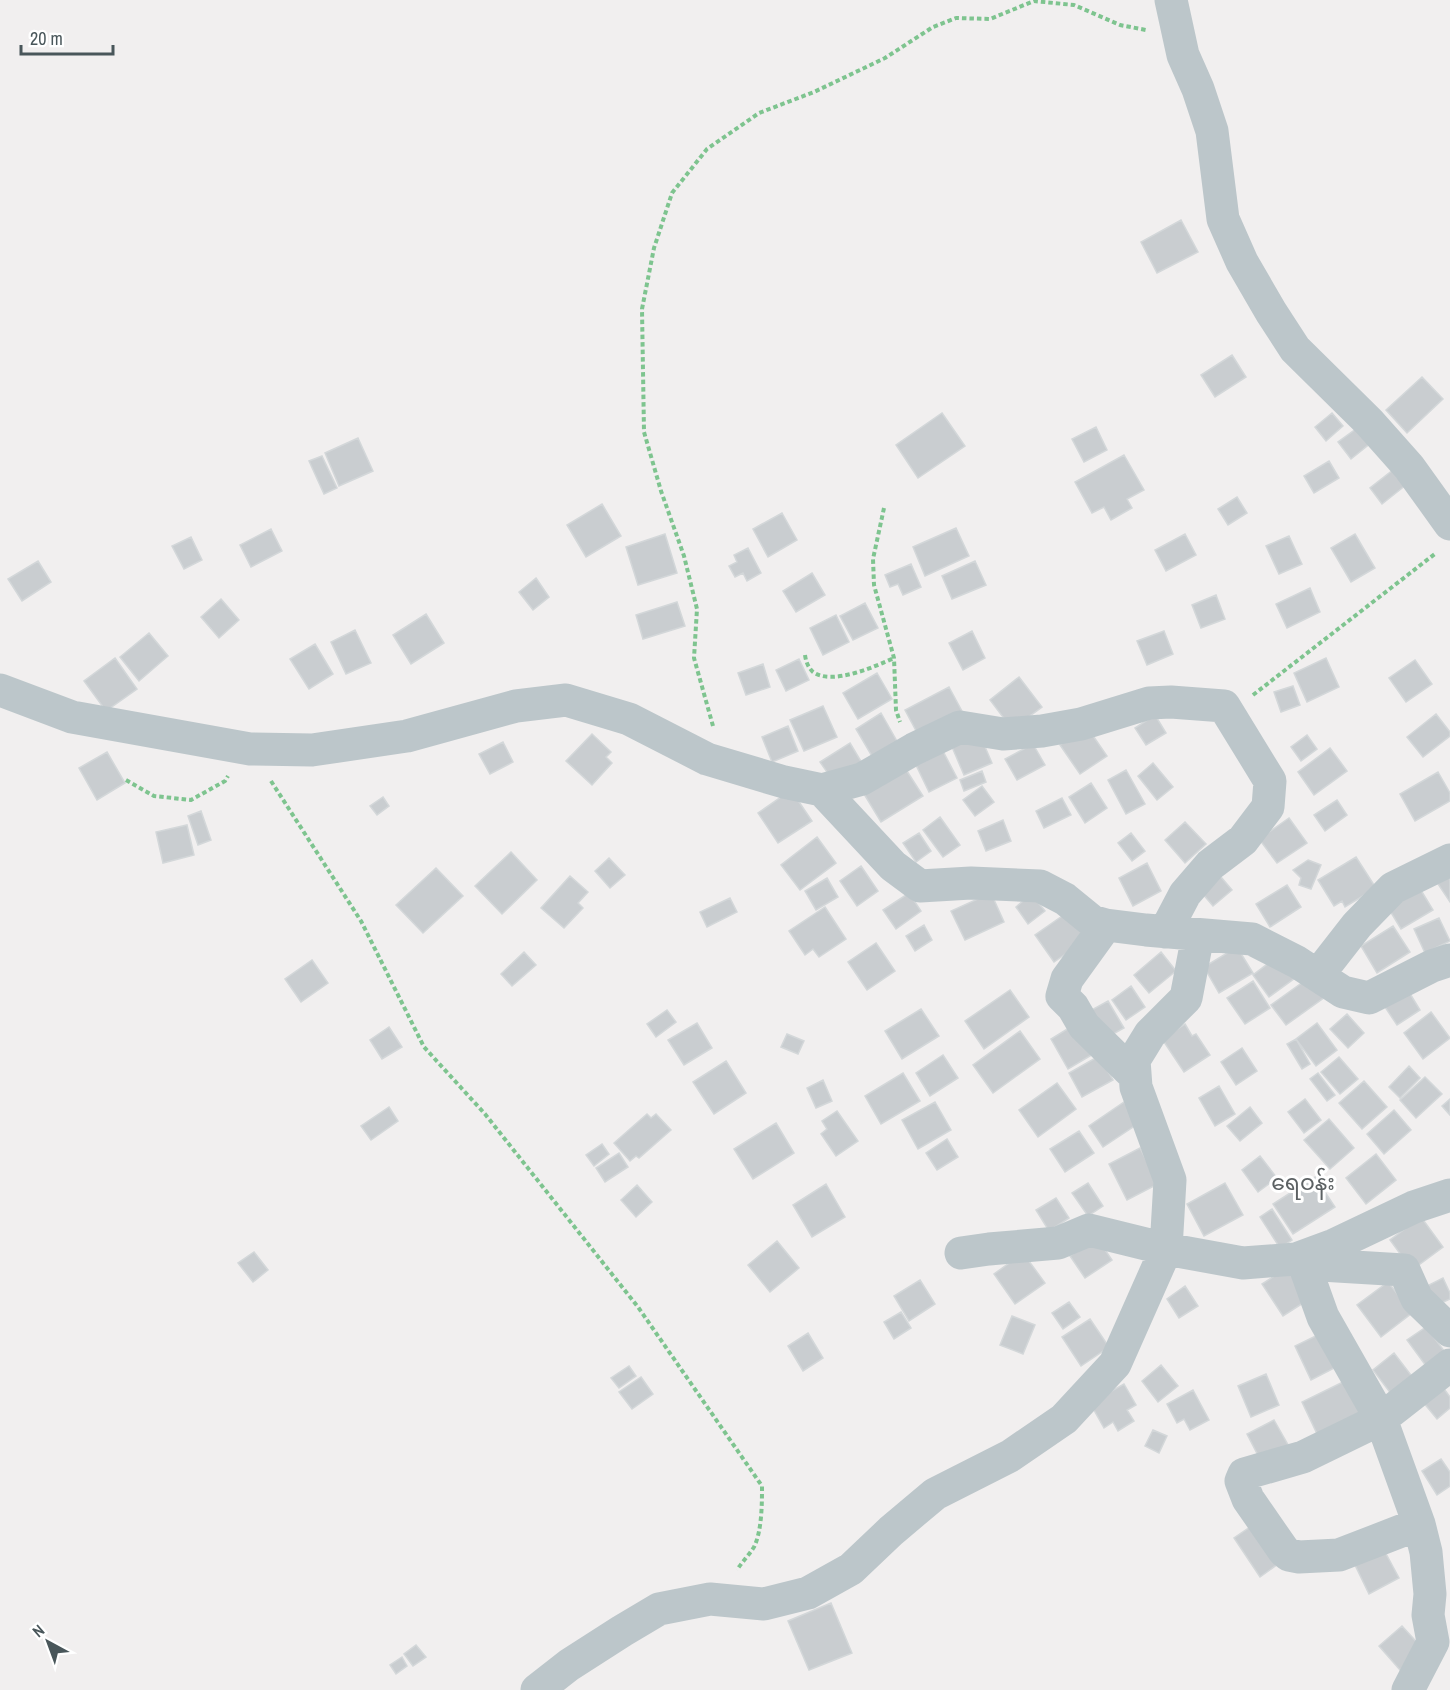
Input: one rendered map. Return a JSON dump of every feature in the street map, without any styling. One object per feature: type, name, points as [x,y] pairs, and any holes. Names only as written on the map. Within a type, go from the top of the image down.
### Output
[{"type":"street","points":[[1171,0],[1183,55],[1198,89],[1212,131],[1223,219],[1242,262],[1295,350],[1369,422],[1409,467],[1445,536]]},
{"type":"street","points":[[0,690],[72,717],[250,748],[312,750],[406,736],[516,706],[566,700],[629,719],[706,759],[784,782],[822,790],[862,779],[914,749],[960,727],[1003,734],[1042,731],[1081,724],[1149,703],[1171,702],[1224,706],[1270,781],[1268,807],[1243,840],[1210,865],[1185,894],[1165,932]]},
{"type":"street","points":[[822,790],[893,866],[920,885],[971,883],[1040,886],[1065,899],[1092,921],[1106,925],[1252,939],[1297,962],[1343,992],[1369,998],[1432,966],[1450,960]]},
{"type":"street","points":[[1318,975],[1357,925],[1393,888],[1450,860]]},
{"type":"street","points":[[1106,925],[1067,979],[1062,996],[1073,1007],[1084,1026],[1135,1076]]},
{"type":"street","points":[[537,1690],[622,1630],[659,1609],[710,1599],[764,1604],[808,1593],[851,1569],[891,1530],[935,1494],[1010,1456],[1064,1419],[1115,1364],[1166,1249],[1170,1180],[1136,1087],[1134,1060],[1150,1034],[1186,998],[1198,935]]},
{"type":"street","points":[[1300,1262],[1414,1207],[1450,1195]]},
{"type":"street","points":[[961,1252],[1058,1243],[1089,1230],[1166,1249],[1242,1263],[1300,1262],[1404,1270],[1417,1299],[1450,1332]]},
{"type":"street","points":[[1300,1262],[1323,1317],[1381,1419],[1419,1524],[1427,1563],[1430,1594],[1444,1610],[1433,1642],[1408,1690]]},
{"type":"street","points":[[1419,1524],[1340,1555],[1299,1557],[1289,1555],[1248,1499],[1241,1481],[1244,1474],[1303,1456],[1381,1419],[1450,1365]]},
{"type":"path","points":[[724,765],[694,658],[697,609],[684,556],[661,491],[644,432],[642,309],[654,248],[672,193],[707,149],[759,113],[814,92],[885,58],[933,27],[956,18],[990,19],[1034,2],[1074,5],[1120,25],[1180,37]]},
{"type":"path","points":[[884,508],[873,559],[874,585],[894,658],[896,710],[900,723],[914,749]]},
{"type":"path","points":[[1224,706],[1254,695],[1445,536]]},
{"type":"path","points":[[805,655],[807,665],[821,676],[847,675],[894,658]]},
{"type":"path","points":[[126,780],[154,796],[191,800],[225,781],[250,748],[361,921],[424,1047],[485,1114],[638,1307],[762,1485],[759,1531],[755,1545],[735,1572],[710,1599]]},
{"type":"building","points":[[1181,220],[1198,252],[1157,273],[1141,242]]},
{"type":"building","points":[[1232,355],[1246,377],[1215,397],[1201,375]]},
{"type":"building","points":[[1422,377],[1443,399],[1407,433],[1386,410]]},
{"type":"building","points":[[942,413],[965,446],[918,478],[896,445]]},
{"type":"building","points":[[1332,413],[1343,426],[1326,441],[1315,427]]},
{"type":"building","points":[[1360,426],[1372,442],[1351,459],[1338,442]]},
{"type":"building","points":[[1096,427],[1107,450],[1084,462],[1072,439]]},
{"type":"building","points":[[358,438],[373,471],[339,486],[325,453]]},
{"type":"building","points":[[1124,455],[1144,490],[1127,499],[1132,508],[1111,520],[1104,507],[1092,513],[1075,482]]},
{"type":"building","points":[[322,456],[337,488],[324,494],[309,461]]},
{"type":"building","points":[[1329,461],[1339,478],[1314,493],[1304,476]]},
{"type":"building","points":[[1398,466],[1411,481],[1382,504],[1370,488]]},
{"type":"building","points":[[1237,497],[1247,513],[1228,525],[1218,509]]},
{"type":"building","points":[[602,504],[621,536],[586,557],[567,525]]},
{"type":"building","points":[[782,513],[797,540],[768,557],[753,529]]},
{"type":"building","points":[[956,528],[969,556],[925,576],[913,547]]},
{"type":"building","points":[[271,529],[282,551],[251,567],[240,545]]},
{"type":"building","points":[[665,534],[677,573],[638,585],[626,547]]},
{"type":"building","points":[[1185,534],[1196,555],[1166,571],[1155,550]]},
{"type":"building","points":[[1355,534],[1375,568],[1351,582],[1331,548]]},
{"type":"building","points":[[1289,536],[1302,564],[1279,574],[1266,546]]},
{"type":"building","points":[[191,537],[202,560],[184,569],[172,546]]},
{"type":"building","points":[[748,548],[761,573],[747,581],[743,573],[735,577],[729,566],[737,562],[734,555]]},
{"type":"building","points":[[38,561],[51,582],[22,601],[8,579]]},
{"type":"building","points":[[975,561],[986,585],[952,599],[942,576]]},
{"type":"building","points":[[911,564],[921,587],[903,595],[898,584],[890,587],[885,575]]},
{"type":"building","points":[[812,573],[825,595],[796,612],[783,591]]},
{"type":"building","points":[[536,578],[549,597],[533,610],[519,592]]},
{"type":"building","points":[[1310,588],[1320,612],[1287,628],[1276,604]]},
{"type":"building","points":[[1216,595],[1225,619],[1201,628],[1192,605]]},
{"type":"building","points":[[221,599],[239,620],[219,638],[201,617]]},
{"type":"building","points":[[677,602],[685,626],[643,639],[636,615]]},
{"type":"building","points":[[865,603],[878,628],[853,640],[840,616]]},
{"type":"building","points":[[426,614],[444,643],[411,664],[393,635]]},
{"type":"building","points":[[836,615],[849,642],[823,655],[810,628]]},
{"type":"building","points":[[355,630],[371,663],[346,674],[331,642]]},
{"type":"building","points":[[972,631],[985,658],[963,670],[949,643]]},
{"type":"building","points":[[1164,631],[1173,654],[1147,665],[1137,641]]},
{"type":"building","points":[[149,633],[168,656],[139,681],[120,657]]},
{"type":"building","points":[[315,644],[333,674],[309,689],[290,659]]},
{"type":"building","points":[[115,658],[137,689],[106,711],[84,681]]},
{"type":"building","points":[[1326,658],[1339,687],[1307,702],[1294,673]]},
{"type":"building","points":[[799,659],[809,680],[786,691],[776,670]]},
{"type":"building","points":[[1415,660],[1432,684],[1406,702],[1389,678]]},
{"type":"building","points":[[763,664],[770,687],[746,695],[738,673]]},
{"type":"building","points":[[877,673],[892,699],[858,719],[843,693]]},
{"type":"building","points":[[1019,677],[1042,707],[1012,729],[990,700]]},
{"type":"building","points":[[1293,686],[1300,705],[1281,712],[1274,692]]},
{"type":"building","points":[[949,687],[963,713],[922,742],[905,710]]},
{"type":"building","points":[[823,706],[837,737],[804,751],[790,720]]},
{"type":"building","points":[[881,713],[898,743],[873,758],[856,729]]},
{"type":"building","points":[[1436,714],[1450,732],[1450,736],[1423,757],[1407,737]]},
{"type":"building","points":[[1155,715],[1166,733],[1146,745],[1135,728]]},
{"type":"building","points":[[788,726],[798,751],[772,762],[762,737]]},
{"type":"building","points":[[1087,727],[1107,756],[1080,774],[1060,745]]},
{"type":"building","points":[[592,734],[611,752],[606,757],[612,763],[592,785],[566,761]]},
{"type":"building","points":[[980,735],[992,763],[964,775],[952,747]]},
{"type":"building","points":[[1307,735],[1317,749],[1301,761],[1291,747]]},
{"type":"building","points":[[503,742],[513,762],[490,774],[479,754]]},
{"type":"building","points":[[850,743],[862,763],[834,782],[820,762]]},
{"type":"building","points":[[1033,744],[1045,765],[1017,780],[1005,759]]},
{"type":"building","points":[[1330,748],[1347,771],[1314,795],[1298,772]]},
{"type":"building","points":[[943,751],[957,778],[929,792],[916,765]]},
{"type":"building","points":[[107,752],[125,783],[97,800],[79,768]]},
{"type":"building","points":[[1153,763],[1173,787],[1157,800],[1138,776]]},
{"type":"building","points":[[905,768],[923,796],[881,822],[864,794]]},
{"type":"building","points":[[1126,770],[1145,804],[1126,814],[1108,780]]},
{"type":"building","points":[[982,771],[986,782],[964,791],[960,780]]},
{"type":"building","points":[[1438,772],[1450,793],[1450,801],[1415,821],[1400,794]]},
{"type":"building","points":[[1091,783],[1107,808],[1085,823],[1069,797]]},
{"type":"building","points":[[982,786],[994,802],[975,816],[963,800]]},
{"type":"building","points":[[791,790],[812,821],[778,843],[758,813]]},
{"type":"building","points":[[383,797],[389,806],[377,815],[370,806]]},
{"type":"building","points":[[1062,798],[1071,815],[1044,828],[1036,811]]},
{"type":"building","points":[[1337,800],[1347,815],[1325,831],[1314,815]]},
{"type":"building","points":[[201,811],[211,840],[198,845],[188,816]]},
{"type":"building","points":[[940,817],[960,845],[943,857],[923,830]]},
{"type":"building","points":[[1289,818],[1307,843],[1277,863],[1259,839]]},
{"type":"building","points":[[1003,820],[1011,841],[986,851],[978,831]]},
{"type":"building","points":[[1185,822],[1206,844],[1185,863],[1165,840]]},
{"type":"building","points":[[187,825],[194,855],[163,863],[156,832]]},
{"type":"building","points":[[919,833],[931,851],[916,862],[903,843]]},
{"type":"building","points":[[1131,833],[1145,851],[1132,861],[1118,843]]},
{"type":"building","points":[[817,837],[836,863],[800,890],[781,865]]},
{"type":"building","points":[[511,852],[537,880],[502,914],[475,886]]},
{"type":"building","points":[[1356,857],[1376,888],[1345,907],[1342,901],[1334,906],[1318,880]]},
{"type":"building","points":[[609,858],[625,875],[610,888],[595,871]]},
{"type":"building","points":[[1308,860],[1321,865],[1311,889],[1299,885],[1301,878],[1293,870]]},
{"type":"building","points":[[1147,863],[1161,891],[1133,906],[1119,878]]},
{"type":"building","points":[[861,866],[878,891],[857,906],[840,881]]},
{"type":"building","points":[[436,868],[463,896],[423,933],[396,905]]},
{"type":"building","points":[[1215,870],[1232,890],[1213,906],[1196,886]]},
{"type":"building","points":[[1450,875],[1450,902],[1438,884]]},
{"type":"building","points":[[570,876],[588,892],[578,903],[583,908],[564,928],[541,908]]},
{"type":"building","points":[[827,878],[838,897],[816,910],[805,891]]},
{"type":"building","points":[[1287,885],[1301,907],[1270,927],[1256,904]]},
{"type":"building","points":[[1419,887],[1433,910],[1401,929],[1387,906]]},
{"type":"building","points":[[909,893],[921,911],[896,929],[883,910]]},
{"type":"building","points":[[991,893],[1004,922],[965,940],[951,911]]},
{"type":"building","points":[[1031,894],[1045,911],[1028,924],[1016,907]]},
{"type":"building","points":[[730,898],[737,912],[707,927],[700,912]]},
{"type":"building","points":[[825,907],[846,939],[819,957],[813,949],[805,955],[789,931]]},
{"type":"building","points":[[1068,912],[1087,939],[1054,962],[1035,935]]},
{"type":"building","points":[[1439,918],[1450,941],[1425,953],[1414,929]]},
{"type":"building","points":[[924,925],[932,940],[915,951],[906,936]]},
{"type":"building","points":[[1393,926],[1410,952],[1377,973],[1361,946]]},
{"type":"building","points":[[876,943],[895,971],[867,990],[848,962]]},
{"type":"building","points":[[1237,947],[1253,973],[1219,993],[1204,967]]},
{"type":"building","points":[[524,952],[536,965],[512,986],[501,974]]},
{"type":"building","points":[[1161,952],[1176,971],[1149,993],[1134,975]]},
{"type":"building","points":[[1278,956],[1295,978],[1269,997],[1253,975]]},
{"type":"building","points":[[312,960],[328,983],[301,1002],[285,979]]},
{"type":"building","points":[[1310,977],[1325,997],[1286,1025],[1271,1005]]},
{"type":"building","points":[[1253,981],[1270,1008],[1245,1024],[1227,998]]},
{"type":"building","points":[[1131,986],[1145,1007],[1126,1020],[1112,1000]]},
{"type":"building","points":[[1010,990],[1029,1017],[984,1049],[965,1021]]},
{"type":"building","points":[[1409,992],[1420,1010],[1397,1025],[1385,1007]]},
{"type":"building","points":[[1108,1001],[1124,1028],[1104,1039],[1088,1012]]},
{"type":"building","points":[[921,1009],[939,1036],[902,1059],[885,1031]]},
{"type":"building","points":[[667,1010],[676,1022],[656,1037],[647,1024]]},
{"type":"building","points":[[1431,1012],[1450,1038],[1423,1059],[1404,1033]]},
{"type":"building","points":[[1347,1014],[1364,1033],[1348,1048],[1330,1029]]},
{"type":"building","points":[[697,1023],[712,1048],[684,1065],[668,1040]]},
{"type":"building","points":[[1077,1023],[1095,1053],[1068,1069],[1051,1039]]},
{"type":"building","points":[[1317,1023],[1337,1050],[1316,1066],[1296,1039]]},
{"type":"building","points":[[1185,1024],[1192,1036],[1196,1034],[1210,1055],[1184,1072],[1162,1039]]},
{"type":"building","points":[[389,1027],[402,1047],[382,1059],[370,1040]]},
{"type":"building","points":[[1020,1031],[1040,1059],[993,1093],[973,1065]]},
{"type":"building","points":[[787,1034],[804,1041],[798,1054],[781,1047]]},
{"type":"building","points":[[1296,1039],[1310,1064],[1302,1069],[1287,1044]]},
{"type":"building","points":[[1242,1048],[1257,1071],[1236,1085],[1221,1062]]},
{"type":"building","points":[[943,1055],[958,1078],[930,1096],[916,1073]]},
{"type":"building","points":[[1099,1056],[1113,1080],[1082,1097],[1069,1073]]},
{"type":"building","points":[[1339,1057],[1358,1079],[1340,1094],[1321,1072]]},
{"type":"building","points":[[726,1061],[746,1093],[714,1114],[693,1082]]},
{"type":"building","points":[[1409,1066],[1420,1078],[1400,1098],[1389,1087]]},
{"type":"building","points":[[903,1073],[920,1101],[881,1124],[865,1096]]},
{"type":"building","points":[[1318,1073],[1335,1095],[1327,1101],[1310,1079]]},
{"type":"building","points":[[1425,1077],[1442,1094],[1416,1118],[1400,1100]]},
{"type":"building","points":[[823,1080],[832,1101],[816,1108],[807,1088]]},
{"type":"building","points":[[1364,1081],[1387,1107],[1362,1129],[1339,1103]]},
{"type":"building","points":[[1057,1083],[1076,1109],[1038,1137],[1019,1110]]},
{"type":"building","points":[[1219,1086],[1235,1114],[1215,1126],[1199,1098]]},
{"type":"building","points":[[1305,1099],[1321,1120],[1304,1133],[1288,1112]]},
{"type":"building","points":[[1450,1099],[1450,1115],[1442,1106]]},
{"type":"building","points":[[935,1102],[951,1130],[918,1149],[902,1120]]},
{"type":"building","points":[[1124,1102],[1139,1123],[1103,1147],[1089,1126]]},
{"type":"building","points":[[389,1107],[398,1121],[371,1140],[361,1126]]},
{"type":"building","points":[[1250,1107],[1262,1123],[1240,1141],[1227,1126]]},
{"type":"building","points":[[1394,1110],[1411,1130],[1384,1154],[1367,1134]]},
{"type":"building","points":[[837,1111],[858,1141],[836,1156],[821,1134],[827,1129],[822,1121]]},
{"type":"building","points":[[647,1114],[651,1118],[656,1114],[671,1130],[639,1158],[636,1156],[630,1161],[614,1143]]},
{"type":"building","points":[[1329,1119],[1354,1148],[1330,1169],[1304,1140]]},
{"type":"building","points":[[776,1123],[794,1153],[753,1179],[734,1149]]},
{"type":"building","points":[[1079,1131],[1094,1153],[1065,1172],[1050,1149]]},
{"type":"building","points":[[947,1139],[958,1157],[937,1170],[926,1153]]},
{"type":"building","points":[[602,1144],[609,1154],[594,1166],[586,1155]]},
{"type":"building","points":[[1140,1148],[1158,1184],[1127,1200],[1109,1164]]},
{"type":"building","points":[[619,1153],[628,1167],[605,1182],[596,1168]]},
{"type":"building","points":[[1376,1154],[1396,1180],[1366,1204],[1346,1178]]},
{"type":"building","points":[[1260,1156],[1277,1178],[1258,1192],[1242,1170]]},
{"type":"building","points":[[1315,1177],[1335,1207],[1293,1234],[1273,1204]]},
{"type":"building","points":[[1088,1183],[1103,1206],[1088,1216],[1072,1193]]},
{"type":"building","points":[[1225,1183],[1243,1215],[1204,1236],[1187,1204]]},
{"type":"building","points":[[826,1184],[845,1217],[812,1237],[793,1205]]},
{"type":"building","points":[[637,1185],[652,1202],[636,1217],[621,1200]]},
{"type":"building","points":[[1056,1198],[1069,1218],[1049,1231],[1036,1210]]},
{"type":"building","points":[[1272,1209],[1292,1240],[1280,1248],[1260,1217]]},
{"type":"building","points":[[1421,1217],[1443,1247],[1412,1270],[1390,1240]]},
{"type":"building","points":[[1097,1238],[1112,1260],[1085,1278],[1070,1256]]},
{"type":"building","points":[[777,1241],[799,1268],[770,1292],[748,1265]]},
{"type":"building","points":[[254,1252],[268,1270],[253,1282],[238,1263]]},
{"type":"building","points":[[1023,1253],[1045,1283],[1015,1304],[994,1274]]},
{"type":"building","points":[[1290,1266],[1311,1298],[1283,1316],[1262,1284]]},
{"type":"building","points":[[1443,1278],[1450,1293],[1450,1299],[1433,1307],[1423,1288]]},
{"type":"building","points":[[920,1280],[935,1304],[909,1321],[894,1296]]},
{"type":"building","points":[[1388,1282],[1412,1313],[1381,1337],[1357,1305]]},
{"type":"building","points":[[1185,1286],[1198,1306],[1179,1318],[1167,1299]]},
{"type":"building","points":[[1069,1302],[1080,1317],[1063,1329],[1052,1313]]},
{"type":"building","points":[[901,1312],[911,1328],[894,1339],[884,1322]]},
{"type":"building","points":[[1012,1316],[1035,1325],[1023,1354],[1000,1345]]},
{"type":"building","points":[[1090,1319],[1109,1347],[1081,1366],[1062,1337]]},
{"type":"building","points":[[1426,1327],[1448,1356],[1429,1370],[1407,1340]]},
{"type":"building","points":[[1328,1330],[1344,1363],[1311,1380],[1295,1346]]},
{"type":"building","points":[[808,1333],[823,1358],[803,1371],[788,1346]]},
{"type":"building","points":[[1394,1353],[1414,1379],[1392,1395],[1373,1370]]},
{"type":"building","points":[[1161,1365],[1178,1386],[1158,1402],[1142,1381]]},
{"type":"building","points":[[629,1366],[636,1376],[619,1388],[611,1378]]},
{"type":"building","points":[[1266,1374],[1279,1405],[1251,1417],[1238,1386]]},
{"type":"building","points":[[641,1377],[653,1394],[632,1409],[619,1392]]},
{"type":"building","points":[[1351,1378],[1368,1414],[1319,1438],[1302,1402]]},
{"type":"building","points":[[1124,1384],[1136,1405],[1127,1410],[1134,1421],[1118,1431],[1113,1422],[1104,1428],[1090,1403]]},
{"type":"building","points":[[1442,1386],[1450,1397],[1450,1408],[1437,1419],[1423,1402]]},
{"type":"building","points":[[1193,1390],[1209,1420],[1190,1430],[1184,1419],[1177,1423],[1167,1404]]},
{"type":"building","points":[[1274,1420],[1291,1450],[1263,1465],[1247,1434]]},
{"type":"building","points":[[1153,1430],[1167,1436],[1159,1453],[1145,1446]]},
{"type":"building","points":[[1441,1459],[1450,1472],[1450,1486],[1437,1495],[1422,1471]]},
{"type":"building","points":[[1253,1525],[1278,1564],[1260,1577],[1234,1538]]},
{"type":"building","points":[[1384,1550],[1399,1578],[1369,1594],[1355,1565]]},
{"type":"building","points":[[831,1603],[852,1653],[809,1670],[788,1621]]},
{"type":"building","points":[[1402,1626],[1423,1649],[1400,1670],[1379,1646]]},
{"type":"building","points":[[416,1645],[426,1657],[413,1666],[404,1654]]},
{"type":"building","points":[[402,1657],[407,1666],[396,1674],[390,1665]]},
{"type":"district","name":"ရေဝန်း","points":[[1303,1182]]}]
